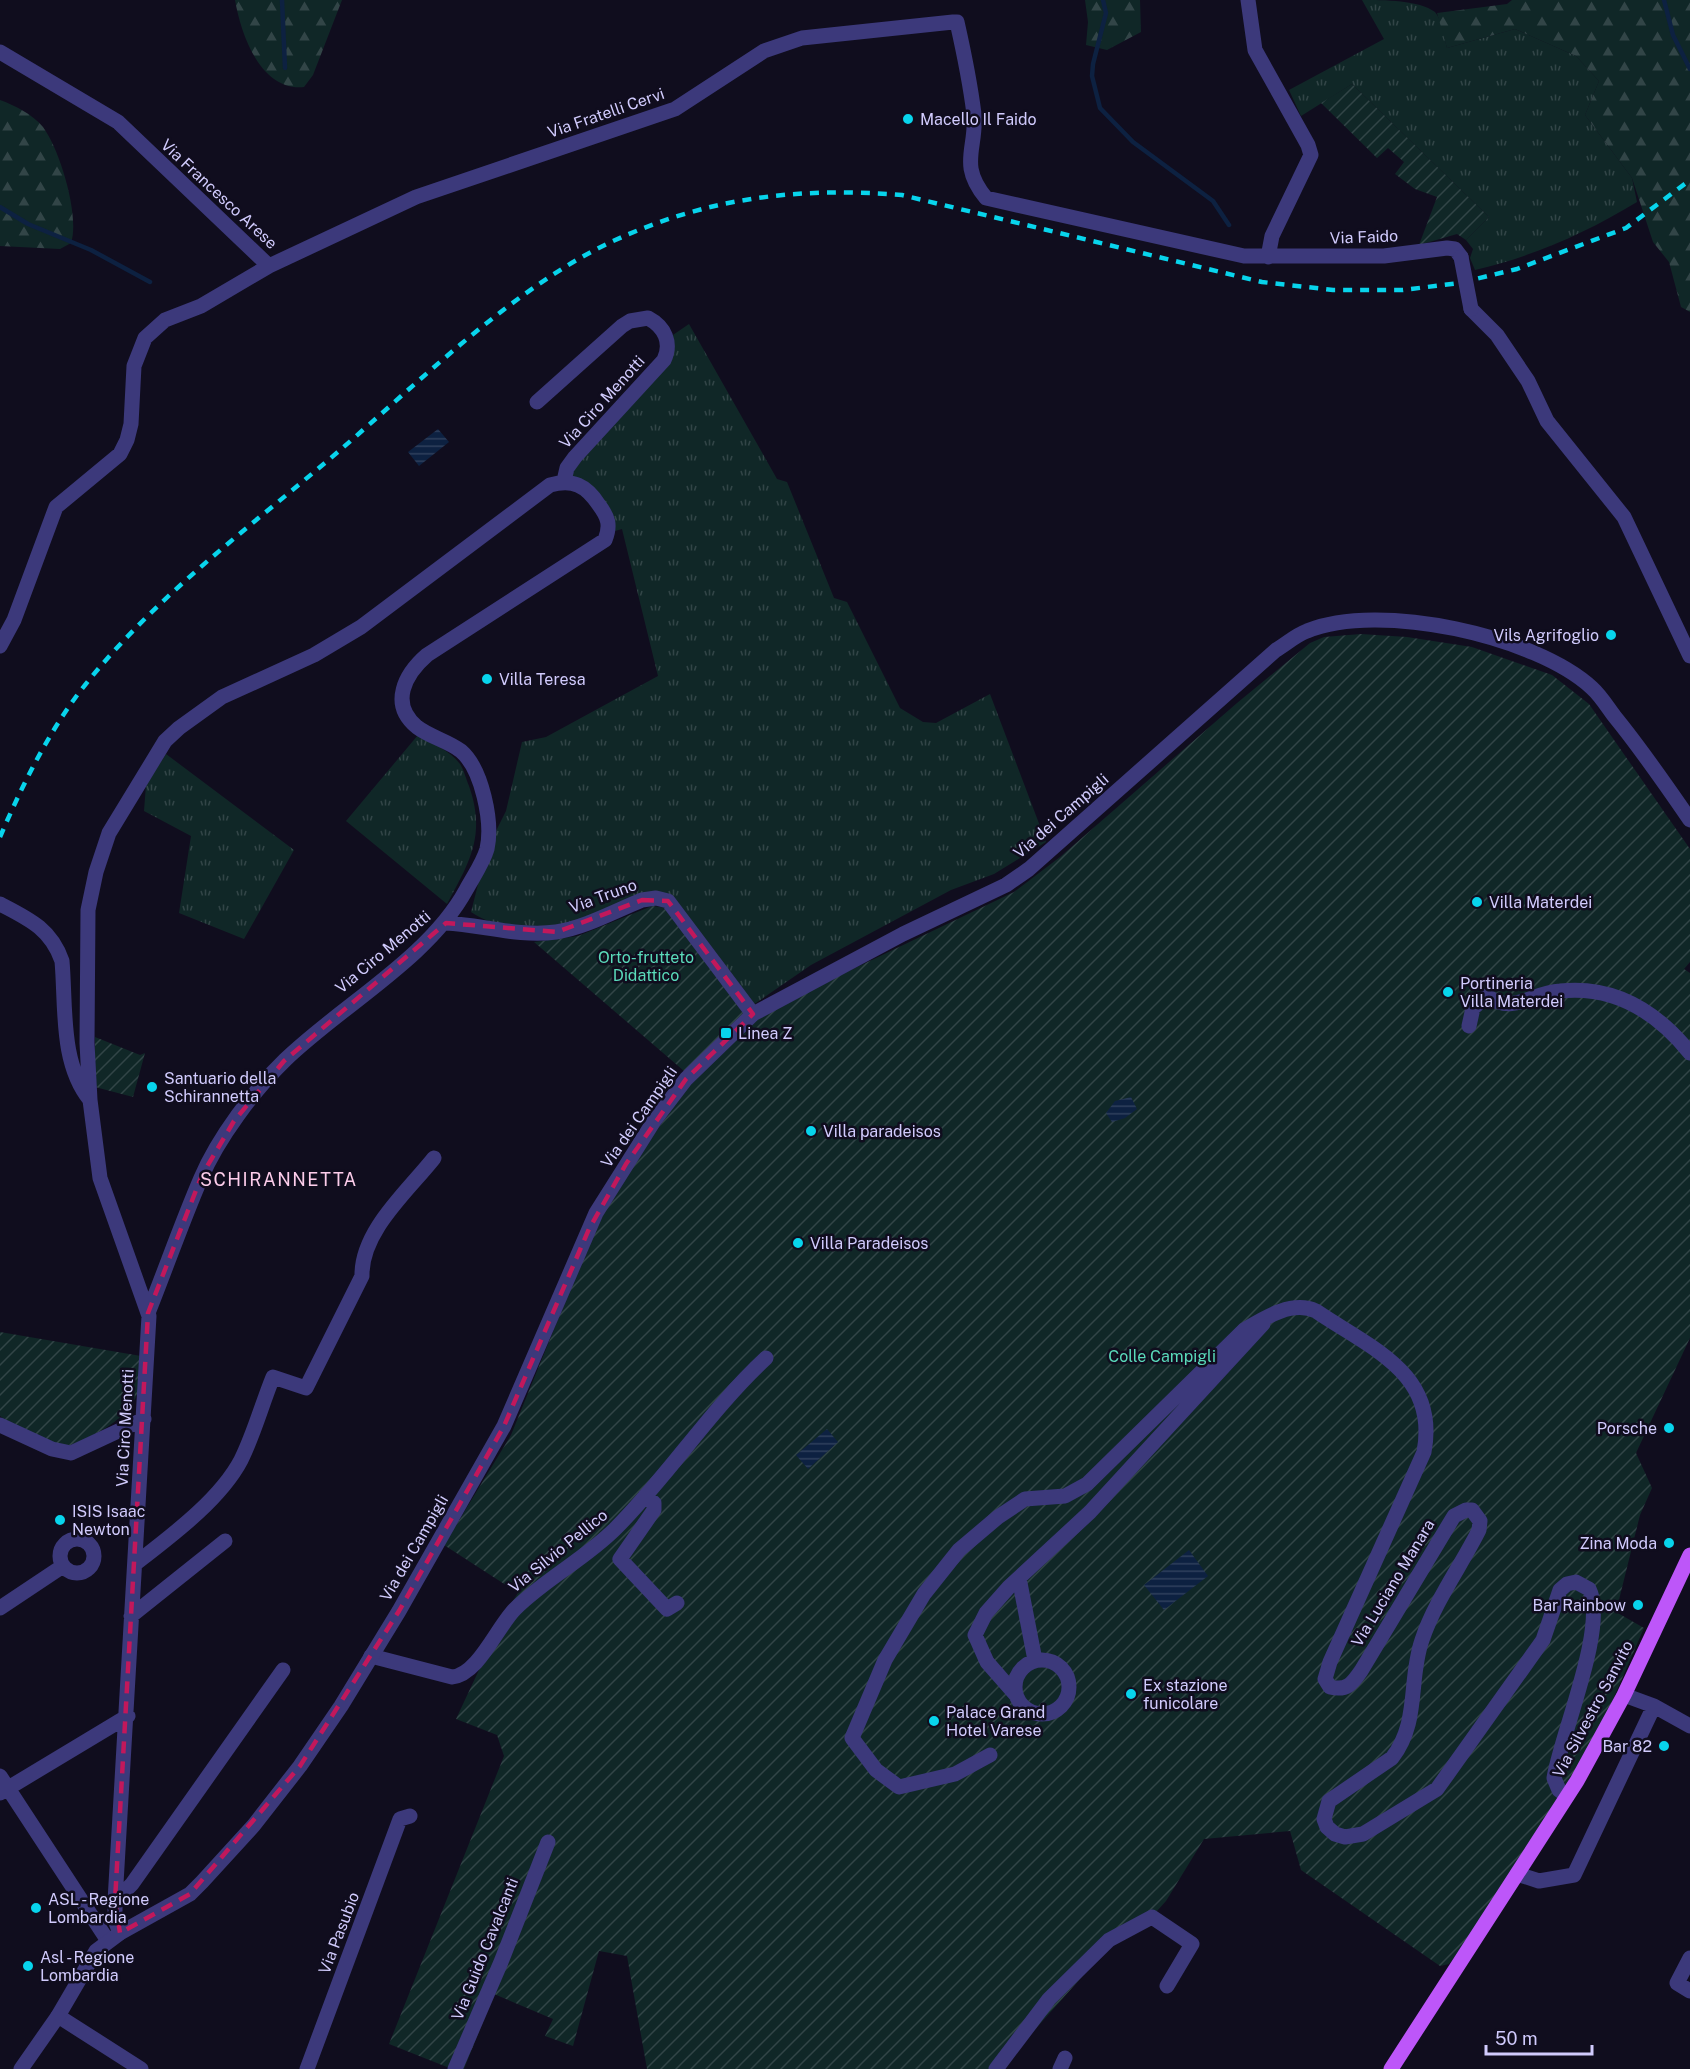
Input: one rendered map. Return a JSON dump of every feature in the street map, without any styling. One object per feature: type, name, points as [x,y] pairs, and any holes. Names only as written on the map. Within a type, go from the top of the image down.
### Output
[{"type":"main road","name":"Via Silvestro Sanvito","points":[[1391,2069],[1567,1796],[1624,1695],[1690,1555]]},
{"type":"street","points":[[1248,0],[1255,50],[1308,145],[1311,155],[1272,236],[1268,257]]},
{"type":"street","name":"Via Faido","points":[[957,22],[969,73],[974,119],[970,165],[973,179],[986,198],[1244,256],[1384,256],[1455,249],[1461,257],[1471,309],[1497,335],[1528,381],[1547,421],[1624,517],[1690,656]]},
{"type":"street","name":"Via Fratelli Cervi","points":[[269,266],[416,197],[675,109],[751,59],[790,40],[957,22]]},
{"type":"street","name":"Via Francesco Arese","points":[[0,52],[118,122],[269,266],[201,306],[165,320],[145,338],[134,366],[131,424],[127,440],[120,454],[56,507],[14,620],[0,646]]},
{"type":"street","name":"Via Ciro Menotti","points":[[537,402],[630,321],[648,318],[662,328],[668,344],[664,360],[575,457],[567,468],[564,482]]},
{"type":"street","name":"Via Ciro Menotti","points":[[114,1937],[128,1716],[131,1616],[144,1419],[148,1313],[202,1175],[234,1121],[284,1061],[446,923],[487,849],[485,799],[477,773],[461,752],[418,727],[407,716],[402,706],[403,691],[411,668],[427,654],[605,540],[609,526],[608,518],[590,491],[581,485],[564,482],[550,485],[361,627],[314,655],[222,697],[165,741],[109,833],[96,872],[88,921],[87,1043],[90,1100],[100,1179],[148,1313]]},
{"type":"street","name":"Via dei Campigli","points":[[21,2069],[58,2016],[96,1951],[114,1937],[175,1904],[202,1882],[254,1825],[300,1766],[371,1656],[504,1426],[596,1213],[654,1121],[686,1079],[753,1014],[903,934],[1006,885],[1052,851],[1276,650],[1307,631],[1337,623],[1382,621],[1470,630],[1557,663],[1593,688],[1638,745],[1690,820]]},
{"type":"street","name":"Via Truno","points":[[446,923],[476,924],[514,932],[557,932],[642,900],[656,898],[668,901],[753,1014]]},
{"type":"street","points":[[0,904],[36,922],[51,937],[62,961],[72,1069],[80,1088],[90,1100]]},
{"type":"street","points":[[1469,1026],[1473,1008],[1487,996],[1498,1004],[1510,1006],[1524,999],[1559,991],[1595,991],[1634,1003],[1642,1008],[1666,1026],[1690,1053]]},
{"type":"street","points":[[135,1564],[188,1520],[228,1480],[241,1460],[273,1377],[306,1388],[362,1276],[362,1264],[377,1229],[434,1158]]},
{"type":"street","name":"Via Luciano Manara","points":[[990,1755],[955,1774],[899,1787],[876,1770],[852,1738],[885,1660],[924,1594],[959,1550],[998,1517],[1025,1499],[1065,1496],[1087,1484],[1224,1346],[1244,1330],[1271,1315],[1296,1307],[1316,1311],[1405,1372],[1422,1400],[1428,1418],[1424,1452],[1330,1662],[1325,1679],[1330,1687],[1340,1689],[1350,1686],[1361,1671],[1455,1516],[1466,1510],[1472,1510],[1480,1521],[1479,1530],[1421,1640],[1407,1733],[1392,1758],[1329,1802],[1324,1819],[1327,1827],[1345,1837],[1363,1834],[1437,1789],[1543,1640],[1560,1590],[1567,1584],[1576,1582],[1589,1589],[1594,1603],[1585,1662],[1554,1778],[1559,1790],[1567,1796]]},
{"type":"street","points":[[1016,1695],[1016,1678],[1027,1664],[1035,1660],[1052,1662],[1065,1672],[1069,1688],[1068,1697],[1057,1710],[1041,1714],[1025,1709],[1016,1695],[987,1662],[975,1635],[986,1613],[1019,1578],[1090,1512],[1271,1315]]},
{"type":"street","name":"Via Silvio Pellico","points":[[371,1656],[452,1677],[461,1676],[472,1668],[501,1623],[518,1606],[612,1532],[645,1497],[738,1384],[766,1358]]},
{"type":"street","points":[[0,1425],[52,1449],[71,1452],[144,1419]]},
{"type":"street","points":[[645,1497],[654,1503],[654,1510],[620,1559],[667,1609],[677,1603]]},
{"type":"street","points":[[131,1616],[225,1541]]},
{"type":"street","points":[[0,1608],[63,1566]]},
{"type":"street","points":[[1019,1578],[1035,1660]]},
{"type":"street","points":[[115,1901],[132,1884],[283,1670]]},
{"type":"street","points":[[1624,1695],[1654,1706],[1690,1726]]},
{"type":"street","points":[[1517,1874],[1539,1881],[1574,1875],[1654,1706]]},
{"type":"street","points":[[114,1937],[2,1786],[128,1716]]},
{"type":"street","name":"Via Pasubio","points":[[307,2069],[400,1819],[410,1816]]},
{"type":"street","name":"Via Guido Cavalcanti","points":[[455,2069],[501,1962],[548,1842]]},
{"type":"street","points":[[996,2069],[1049,1999],[1109,1940],[1152,1917],[1192,1944],[1167,1986]]},
{"type":"street","points":[[1684,1987],[1690,1958]]},
{"type":"street","points":[[58,2016],[141,2069]]},
{"type":"highlighted area","points":[[642,900],[668,901],[753,1014],[686,1079],[626,1164],[589,1229],[504,1426],[399,1611],[300,1766],[190,1894],[120,1933],[115,1901],[148,1313],[202,1175],[234,1121],[284,1061],[446,923],[557,932]]},
{"type":"green space","points":[[235,0],[342,0],[313,75],[304,87],[289,86],[276,80],[264,70],[248,44]]},
{"type":"green space","points":[[1085,0],[1140,0],[1141,32],[1107,50],[1086,45],[1088,22]]},
{"type":"green space","points":[[1362,0],[1401,2],[1428,8],[1435,12],[1439,19],[1447,48],[1515,29],[1576,56],[1599,81],[1585,115],[1632,178],[1637,202],[1598,224],[1539,251],[1475,270],[1470,258],[1473,249],[1466,240],[1489,217],[1352,84],[1301,116],[1289,90],[1384,39]]},
{"type":"green space","points":[[1512,0],[1690,0],[1690,312],[1681,307],[1669,262],[1653,242],[1632,178],[1585,115],[1599,81],[1576,56],[1515,29],[1447,48],[1437,13],[1507,4]]},
{"type":"green space","points":[[1352,84],[1489,217],[1466,240],[1457,234],[1419,245],[1437,197],[1415,189],[1395,174],[1404,162],[1388,148],[1377,158],[1321,103]]},
{"type":"green space","points":[[0,100],[39,122],[56,151],[67,184],[73,217],[71,243],[60,249],[0,246]]},
{"type":"green space","points":[[689,324],[777,479],[787,482],[834,598],[847,602],[900,708],[923,722],[936,723],[990,694],[1046,842],[994,874],[951,890],[811,965],[753,1005],[668,895],[595,917],[542,927],[516,927],[492,922],[471,912],[487,849],[506,811],[522,742],[546,737],[658,676],[622,529],[608,533],[608,518],[564,481],[664,360],[670,337]]},
{"type":"green space","name":"Colle Campigli","points":[[1361,634],[1407,637],[1472,647],[1552,675],[1589,704],[1690,849],[1690,962],[1684,969],[1690,973],[1690,1338],[1636,1453],[1652,1488],[1640,1515],[1616,1612],[1644,1628],[1594,1743],[1469,1939],[1449,1964],[1440,1966],[1301,1870],[1290,1831],[1204,1839],[1166,1901],[1148,1921],[1112,1943],[1000,2069],[647,2069],[627,1956],[599,1951],[573,2046],[545,2036],[553,2019],[494,1994],[464,2069],[452,2069],[389,2044],[504,1756],[497,1735],[456,1719],[508,1608],[518,1593],[444,1545],[511,1435],[600,1216],[689,1082],[759,1014],[1014,892],[1060,857],[1237,703],[1310,643],[1324,637]]},
{"type":"green space","points":[[418,735],[456,759],[464,772],[474,803],[476,834],[473,847],[469,861],[447,904],[346,821]]},
{"type":"green space","points":[[166,754],[294,850],[244,939],[179,913],[191,836],[144,811],[146,785]]},
{"type":"green space","name":"Orto-frutteto Didattico","points":[[652,906],[668,908],[749,1010],[684,1071],[534,942],[578,936]]},
{"type":"green space","points":[[95,1037],[140,1055],[145,1053],[133,1097],[95,1087]]},
{"type":"green space","points":[[0,1332],[141,1356],[140,1383],[135,1399],[114,1422],[95,1434],[65,1447],[9,1423],[0,1416]]},
{"type":"water","points":[[438,429],[449,442],[419,466],[408,452]]},
{"type":"water","points":[[1131,1097],[1137,1109],[1125,1118],[1112,1122],[1106,1113],[1115,1101]]},
{"type":"water","points":[[827,1429],[838,1442],[808,1469],[796,1455]]},
{"type":"water","points":[[1189,1550],[1208,1576],[1164,1610],[1144,1585]]},
{"type":"waterway","points":[[282,0],[285,68]]},
{"type":"waterway","points":[[1103,0],[1106,13],[1092,76],[1100,108],[1133,142],[1213,201],[1229,225]]},
{"type":"waterway","points":[[1664,0],[1673,35],[1690,69]]},
{"type":"waterway","points":[[0,207],[28,224],[91,250],[150,282]]},
{"type":"railway","points":[[0,837],[35,763],[66,710],[106,660],[168,596],[504,309],[575,261],[611,242],[647,227],[718,205],[789,194],[902,195],[1262,282],[1333,290],[1403,290],[1459,283],[1517,269],[1626,228],[1690,180]]},
{"type":"place","name":"Macello Il Faido","points":[[908,119]]},
{"type":"place","name":"Vils Agrifoglio","points":[[1611,635]]},
{"type":"place","name":"Villa Teresa","points":[[487,679]]},
{"type":"place","name":"Villa Materdei","points":[[1477,902]]},
{"type":"place","name":"Portineria Villa Materdei","points":[[1448,992]]},
{"type":"place","name":"Linea Z","points":[[726,1033]]},
{"type":"place","name":"Santuario della Schirannetta","points":[[152,1087]]},
{"type":"place","name":"Villa paradeisos","points":[[811,1131]]},
{"type":"place","name":"Villa Paradeisos","points":[[798,1243]]},
{"type":"place","name":"Porsche","points":[[1669,1428]]},
{"type":"place","name":"ISIS Isaac Newton","points":[[60,1520]]},
{"type":"place","name":"Zina Moda","points":[[1669,1543]]},
{"type":"place","name":"Bar Rainbow","points":[[1638,1605]]},
{"type":"place","name":"Ex stazione funicolare","points":[[1131,1694]]},
{"type":"place","name":"Palace Grand Hotel Varese","points":[[934,1721]]},
{"type":"place","name":"Bar 82","points":[[1664,1746]]},
{"type":"place","name":"ASL - Regione Lombardia","points":[[36,1908]]},
{"type":"place","name":"Asl - Regione Lombardia","points":[[28,1966]]},
{"type":"district","name":"SCHIRANNETTA","points":[[279,1179]]}]
